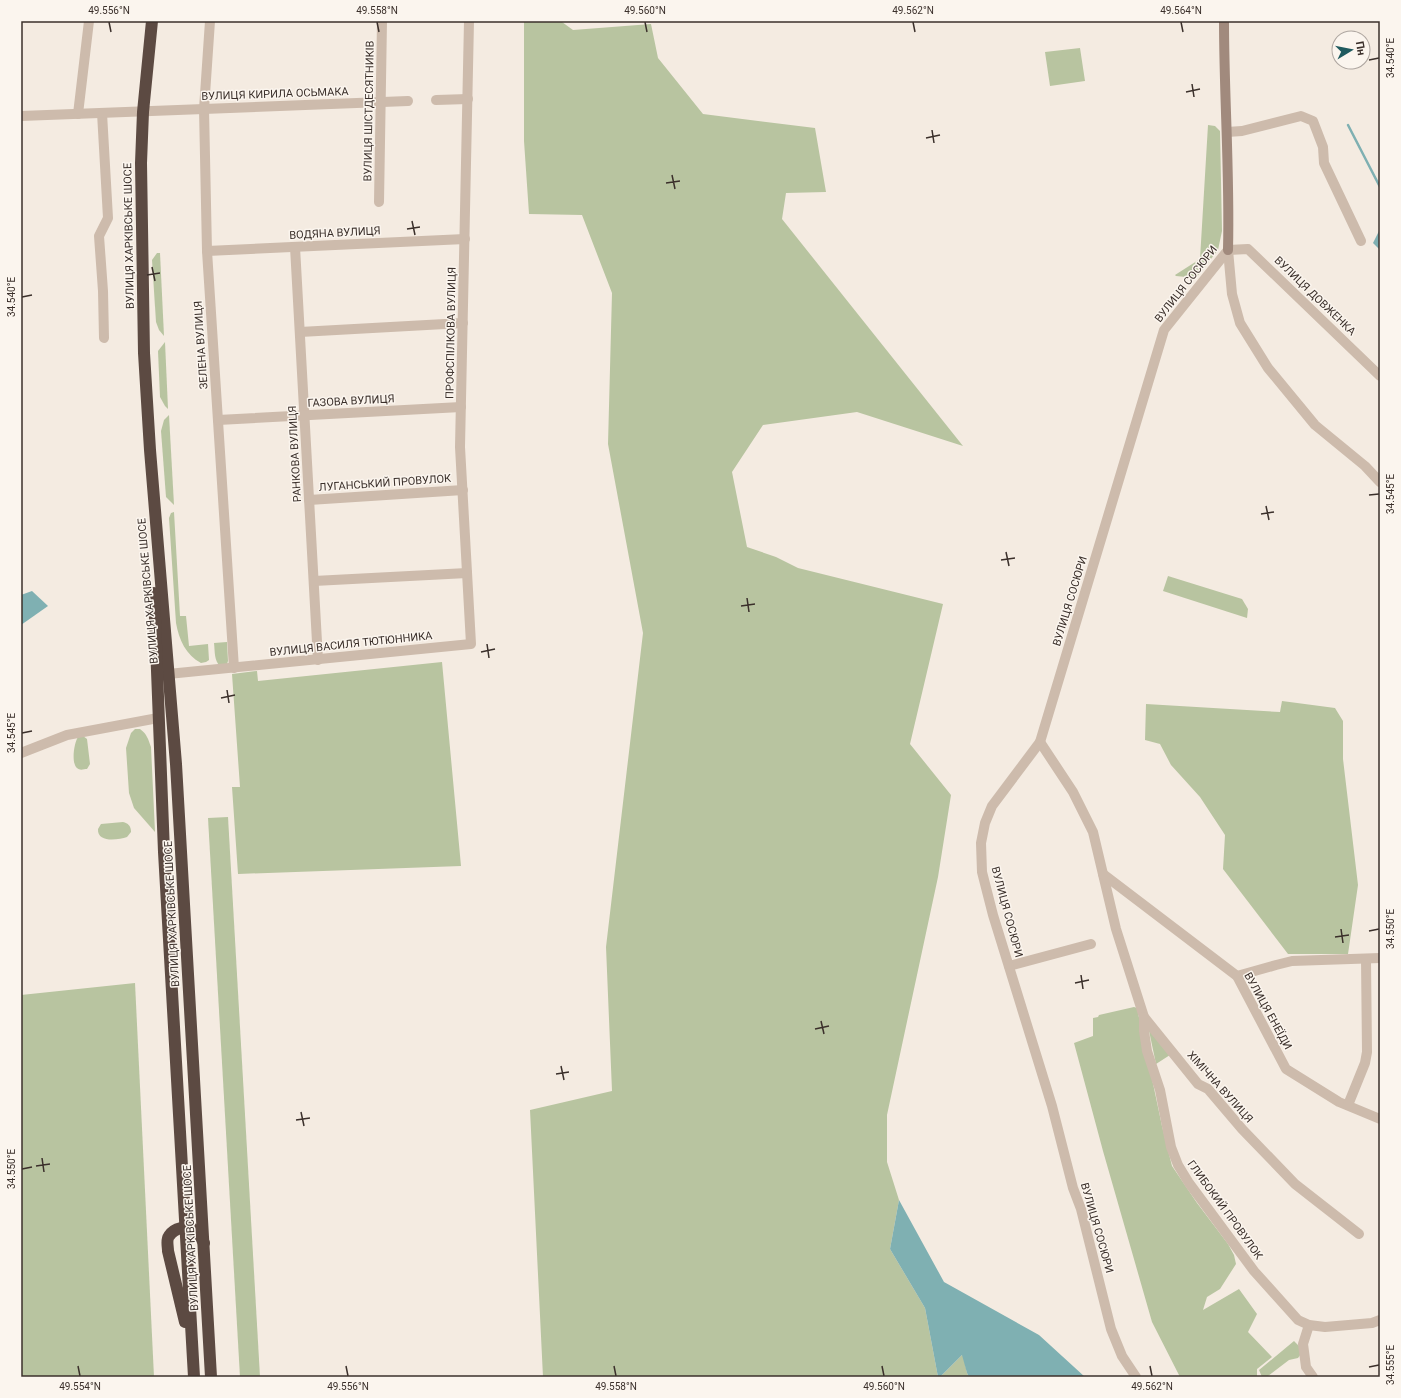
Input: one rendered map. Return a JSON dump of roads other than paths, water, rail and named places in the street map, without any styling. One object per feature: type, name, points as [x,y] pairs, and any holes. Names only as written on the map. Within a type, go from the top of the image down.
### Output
[{"type":"highway","name":"ВУЛИЦЯ ХАРКІВСЬКЕ ШОСЕ","points":[[152,21],[143,112],[141,163],[144,346],[163,675],[177,779],[212,1377]]},
{"type":"highway","name":"ВУЛИЦЯ ХАРКІВСЬКЕ ШОСЕ","points":[[163,675],[158,718],[164,858],[194,1377]]},
{"type":"highway","points":[[192,1351],[167,1242],[168,1236],[173,1231],[185,1228],[196,1231],[204,1243]]},
{"type":"street","points":[[78,114],[89,21]]},
{"type":"street","name":"ЗЕЛЕНА ВУЛИЦЯ","points":[[210,21],[204,109],[207,251],[234,668]]},
{"type":"street","name":"ВУЛИЦЯ ШІСТДЕСЯТНИКІВ","points":[[379,202],[382,21]]},
{"type":"street","name":"ПРОФСПІЛКОВА ВУЛИЦЯ","points":[[469,21],[460,447],[471,644]]},
{"type":"street","points":[[1224,21],[1228,250],[1232,294],[1240,323],[1268,368],[1315,425],[1365,466],[1380,482]]},
{"type":"street","points":[[436,100],[468,99]]},
{"type":"street","name":"ВУЛИЦЯ КИРИЛА ОСЬМАКА","points":[[21,116],[408,101]]},
{"type":"street","points":[[102,113],[108,218],[99,236],[103,291],[104,338]]},
{"type":"street","points":[[1227,132],[1254,128],[1300,116],[1314,121],[1323,148],[1324,163],[1361,241]]},
{"type":"street","name":"ВОДЯНА ВУЛИЦЯ","points":[[207,251],[465,239]]},
{"type":"street","name":"РАНКОВА ВУЛИЦЯ","points":[[295,247],[318,660]]},
{"type":"street","name":"ВУЛИЦЯ ДОВЖЕНКА","points":[[1228,250],[1248,249],[1380,376]]},
{"type":"street","name":"ВУЛИЦЯ СОСЮРИ","points":[[1136,1377],[1122,1356],[1111,1329],[1081,1209],[1073,1188],[1052,1106],[993,915],[982,872],[981,843],[985,824],[992,806],[1040,742],[1164,330],[1228,250]]},
{"type":"street","points":[[300,332],[463,323]]},
{"type":"street","name":"ГАЗОВА ВУЛИЦЯ","points":[[218,420],[461,407]]},
{"type":"street","name":"ЛУГАНСЬКИЙ ПРОВУЛОК","points":[[309,500],[463,490]]},
{"type":"street","points":[[314,581],[467,573]]},
{"type":"street","name":"ВУЛИЦЯ ВАСИЛЯ ТЮТЮННИКА","points":[[163,675],[471,644]]},
{"type":"street","points":[[21,753],[67,735],[158,718]]},
{"type":"street","points":[[1040,742],[1073,792],[1093,832],[1103,874]]},
{"type":"street","name":"ВУЛИЦЯ ЕНЕЇДИ","points":[[1103,874],[1237,976],[1286,1069],[1339,1102],[1380,1119]]},
{"type":"street","name":"ХІМІЧНА ВУЛИЦЯ","points":[[1103,874],[1116,929],[1144,1017],[1198,1084],[1208,1089],[1271,1161],[1295,1184],[1359,1234]]},
{"type":"street","name":"ВУЛИЦЯ СОСЮРИ","points":[[1009,966],[1091,944]]},
{"type":"street","points":[[1237,976],[1292,961],[1380,958]]},
{"type":"street","points":[[1348,1105],[1365,1063],[1367,1052],[1366,959]]},
{"type":"street","name":"ГЛИБОКИЙ ПРОВУЛОК","points":[[1144,1017],[1144,1031],[1147,1051],[1160,1090],[1172,1147],[1178,1165],[1189,1183],[1254,1271],[1298,1320],[1308,1325]]},
{"type":"street","points":[[1313,1377],[1306,1367],[1303,1344],[1308,1325],[1325,1327],[1380,1320]]},
{"type":"water","points":[[1380,229],[1380,250],[1373,243]]},
{"type":"water","points":[[32,591],[48,606],[21,625],[21,595]]},
{"type":"water","points":[[899,1200],[944,1282],[1039,1335],[1085,1377],[969,1377],[962,1355],[940,1377],[938,1377],[925,1308],[890,1249]]},
{"type":"waterway","points":[[1348,125],[1380,187]]}]
